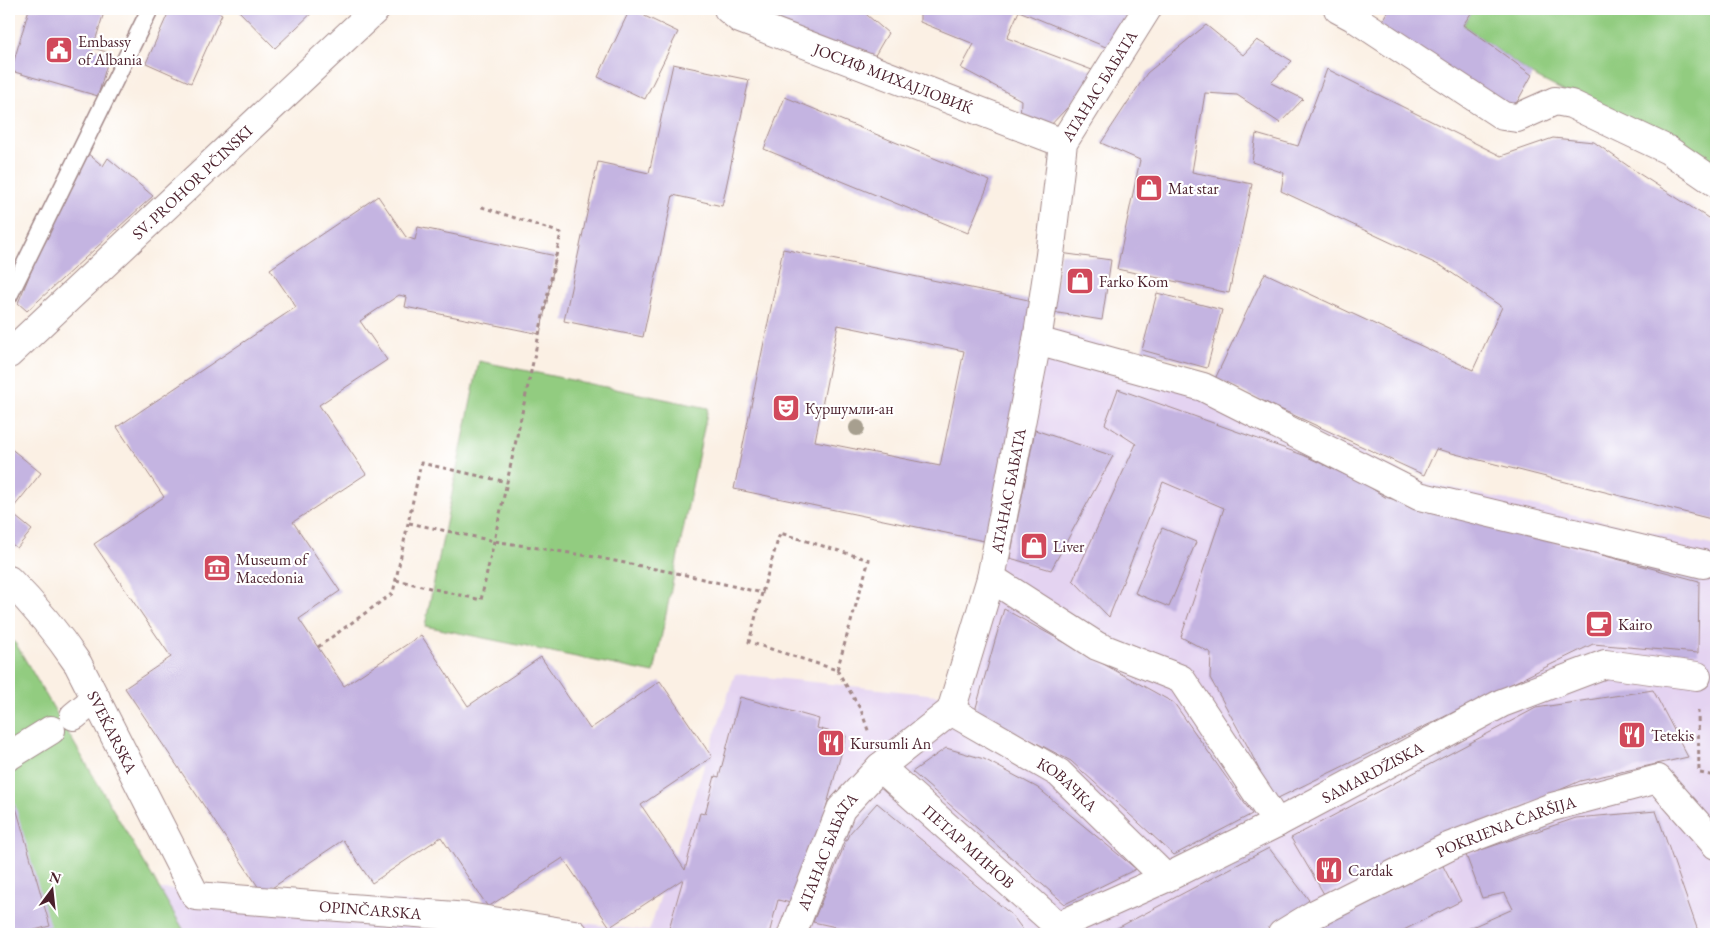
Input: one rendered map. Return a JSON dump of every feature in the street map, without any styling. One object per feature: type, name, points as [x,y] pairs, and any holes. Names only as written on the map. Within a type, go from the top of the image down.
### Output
[{"type":"street","name":"SV. PROHOR PČINSKI","points":[[9,354],[376,9]]},
{"type":"street","name":"ЈОСИФ МИХАЈЛОВИЌ","points":[[728,9],[740,19],[1063,143]]},
{"type":"street","name":"АТАНАС БАБАТА","points":[[792,934],[841,809],[880,767],[951,711],[990,578],[1037,341],[1050,255],[1063,143],[1147,9]]},
{"type":"street","points":[[1338,9],[1503,116],[1517,118],[1554,101],[1571,104],[1668,150],[1716,183]]},
{"type":"street","points":[[1037,341],[1203,387],[1419,496],[1703,564]]},
{"type":"street","points":[[990,578],[1097,646],[1181,679],[1277,823]]},
{"type":"street","name":"SVEḰARSKA","points":[[9,580],[61,638],[78,664],[196,896]]},
{"type":"street","name":"SAMARDŽISKA","points":[[1057,932],[1277,823],[1502,703],[1605,664],[1697,676]]},
{"type":"street","points":[[9,756],[62,723],[96,698]]},
{"type":"street","name":"КОВАЧКА","points":[[951,711],[1059,773],[1166,878]]},
{"type":"street","name":"ПЕТАР МИНОВ","points":[[880,767],[1057,932]]},
{"type":"street","points":[[1658,779],[1716,845]]},
{"type":"street","name":"POKRIENA ČARŠIJA","points":[[1282,934],[1315,914],[1448,847],[1552,807],[1658,779]]},
{"type":"street","name":"OPINČARSKA","points":[[196,896],[401,923],[468,917],[574,934]]},
{"type":"lane","points":[[9,296],[149,11]]},
{"type":"path","points":[[396,580],[481,600],[561,233],[479,206]]},
{"type":"path","points":[[318,647],[393,593],[421,463],[507,482]]},
{"type":"path","points":[[409,523],[494,541],[595,557],[686,575],[762,594]]},
{"type":"path","points":[[837,670],[868,560],[780,533],[749,642],[837,670],[861,710],[880,767]]},
{"type":"path","points":[[1697,676],[1700,773]]},
{"type":"path","points":[[1658,779],[1700,773],[1716,776]]},
{"type":"shaded area","points":[[1051,327],[1196,377],[1425,482],[1716,546],[1716,934],[186,934],[159,889],[229,890],[408,902],[649,931],[735,674],[946,696]]},
{"type":"green space","points":[[1474,9],[1716,9],[1716,169],[1532,75],[1463,25]]},
{"type":"green space","points":[[479,361],[708,408],[654,673],[425,626]]},
{"type":"green space","points":[[9,638],[16,644],[186,934],[9,934]]},
{"type":"building","name":"Embassy of Albania","points":[[29,9],[105,9],[93,48],[110,53],[98,96],[11,71]]},
{"type":"building","points":[[170,9],[212,9],[222,14],[191,83],[146,63]]},
{"type":"building","points":[[237,9],[316,9],[275,48]]},
{"type":"building","points":[[630,9],[678,32],[645,99],[598,77]]},
{"type":"building","points":[[745,9],[860,9],[888,33],[870,64]]},
{"type":"building","points":[[920,9],[1130,9],[1113,50],[1019,11],[1007,38],[1100,73],[1047,129],[1020,120],[1021,100],[961,68],[974,44],[920,22]]},
{"type":"building","points":[[1390,9],[1474,9],[1463,25],[1532,75],[1511,113],[1379,27]]},
{"type":"building","points":[[1206,25],[1243,55],[1257,40],[1292,61],[1271,83],[1303,99],[1280,123],[1237,95],[1205,93],[1192,172],[1252,184],[1229,293],[1117,269],[1140,160],[1101,143],[1147,73]]},
{"type":"building","points":[[673,64],[749,80],[722,206],[673,195],[643,337],[564,321],[598,162],[649,173]]},
{"type":"building","points":[[1327,69],[1501,156],[1553,138],[1594,142],[1716,223],[1715,520],[1436,449],[1424,475],[1215,379],[1265,273],[1473,370],[1502,307],[1443,267],[1281,191],[1284,173],[1252,162],[1256,134],[1298,146]]},
{"type":"building","points":[[785,97],[990,181],[968,233],[764,149]]},
{"type":"building","points":[[87,153],[103,166],[108,158],[153,196],[27,311],[18,303],[67,184],[73,186]]},
{"type":"building","name":"Museum of Macedonia","points":[[378,196],[406,237],[415,240],[418,227],[556,256],[540,334],[405,307],[407,297],[399,295],[360,321],[387,360],[319,405],[366,474],[293,522],[340,591],[299,619],[344,686],[421,635],[468,706],[541,657],[590,729],[660,681],[712,757],[641,805],[685,870],[700,813],[705,814],[715,776],[719,777],[740,697],[819,719],[817,728],[846,736],[799,905],[778,900],[769,934],[675,934],[668,932],[683,879],[610,927],[563,858],[488,907],[441,837],[372,883],[343,840],[263,894],[125,688],[171,657],[94,544],[164,497],[117,427],[296,307],[270,269]]},
{"type":"building","name":"Куршумли-ан","points":[[783,249],[1038,302],[989,542],[734,489]],"holes":[[[838,325],[964,351],[940,466],[815,441]]]},
{"type":"building","points":[[1060,253],[1111,260],[1102,320],[1052,312]]},
{"type":"building","points":[[1157,293],[1222,310],[1207,368],[1142,350]]},
{"type":"building","points":[[1118,389],[1303,455],[1365,484],[1385,497],[1699,581],[1698,653],[1593,644],[1274,800],[1247,745],[1210,678],[1211,653],[1181,637],[1224,508],[1163,482],[1109,617],[1073,580],[1136,444],[1105,424]]},
{"type":"building","points":[[1035,430],[1113,456],[1051,570],[1010,558]]},
{"type":"building","points":[[9,447],[41,473],[10,512],[32,530],[17,548],[9,542]]},
{"type":"building","points":[[1162,528],[1196,542],[1169,607],[1135,593]]},
{"type":"building","points":[[1004,609],[1174,703],[1252,814],[1174,855],[1071,761],[975,711]]},
{"type":"building","points":[[1653,690],[1688,757],[1580,781],[1324,894],[1291,838],[1536,708]]},
{"type":"building","points":[[946,748],[984,759],[1038,788],[1136,869],[1065,904],[912,772]]},
{"type":"building","points":[[877,803],[1012,915],[1026,934],[868,934],[813,922],[849,834]]},
{"type":"building","points":[[15,804],[50,926],[19,934],[9,934],[9,805]]},
{"type":"building","points":[[1656,811],[1699,934],[1465,934],[1463,931],[1513,909],[1505,893],[1482,898],[1466,855],[1576,818]]},
{"type":"building","points":[[1269,848],[1312,904],[1263,934],[1106,934]]},
{"type":"building","points":[[1442,864],[1461,901],[1396,934],[1313,934],[1311,931]]},
{"type":"place","name":"Embassy of Albania","points":[[59,50]]},
{"type":"place","name":"Mat star","points":[[1149,188]]},
{"type":"place","name":"Farko Kom","points":[[1080,281]]},
{"type":"place","name":"Куршумли-ан","points":[[786,408]]},
{"type":"place","name":"Liver","points":[[1034,546]]},
{"type":"place","name":"Museum of Macedonia","points":[[217,568]]},
{"type":"place","name":"Kairo","points":[[1599,624]]},
{"type":"place","name":"Tetekis","points":[[1632,735]]},
{"type":"place","name":"Kursumli An","points":[[831,743]]},
{"type":"place","name":"Cardak","points":[[1329,870]]}]
